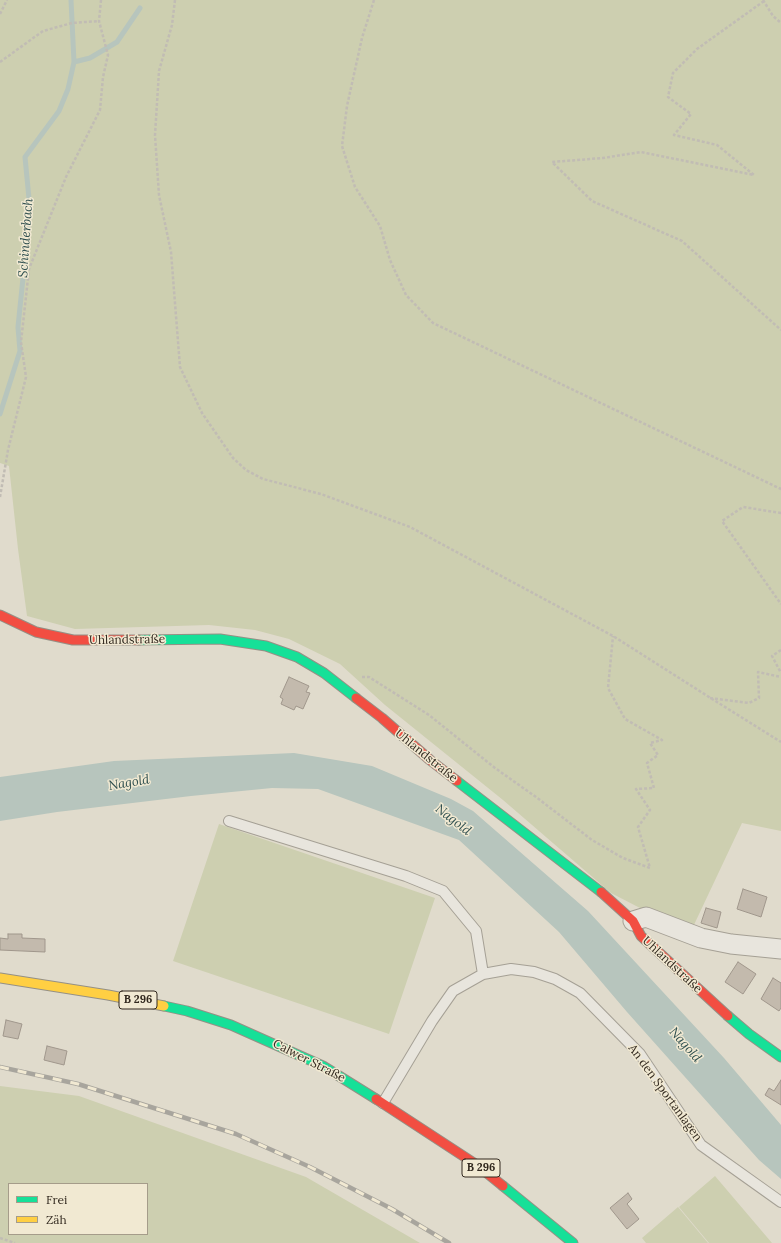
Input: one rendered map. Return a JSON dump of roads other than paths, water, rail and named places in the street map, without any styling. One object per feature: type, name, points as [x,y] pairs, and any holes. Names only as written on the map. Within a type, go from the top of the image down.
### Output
[{"type":"street","name":"Uhlandstraße","points":[[0,615],[36,632],[73,640],[220,639],[266,646],[297,657],[324,673],[382,718],[430,760],[610,899],[633,921],[641,936],[669,963],[749,1034],[781,1057]]},
{"type":"street","points":[[633,921],[646,917],[701,938],[731,944],[781,949]]},
{"type":"street","name":"Calwer Straße","points":[[0,978],[148,1002],[187,1011],[231,1025],[323,1066],[383,1103],[477,1165],[573,1243]]},
{"type":"lane","points":[[229,821],[406,876],[442,891],[476,931],[483,974]]},
{"type":"lane","name":"An den Sportanlagen","points":[[383,1103],[432,1020],[453,991],[483,974],[511,969],[534,972],[555,979],[580,993],[640,1054],[701,1144],[781,1202]]},
{"type":"water","name":"Nagold","points":[[294,753],[372,766],[451,799],[473,811],[588,911],[724,1058],[781,1125],[781,1179],[759,1160],[627,1012],[559,932],[459,840],[318,789],[272,788],[191,796],[57,812],[0,821],[0,777],[114,761]]},
{"type":"waterway","name":"Schinderbach","points":[[0,414],[20,351],[18,327],[30,209],[25,157],[59,111],[68,89],[74,62],[71,0]]},
{"type":"waterway","points":[[74,62],[90,58],[117,42],[140,8]]},
{"type":"railway","points":[[0,1067],[78,1084],[236,1134],[310,1167],[392,1209],[449,1243]]}]
